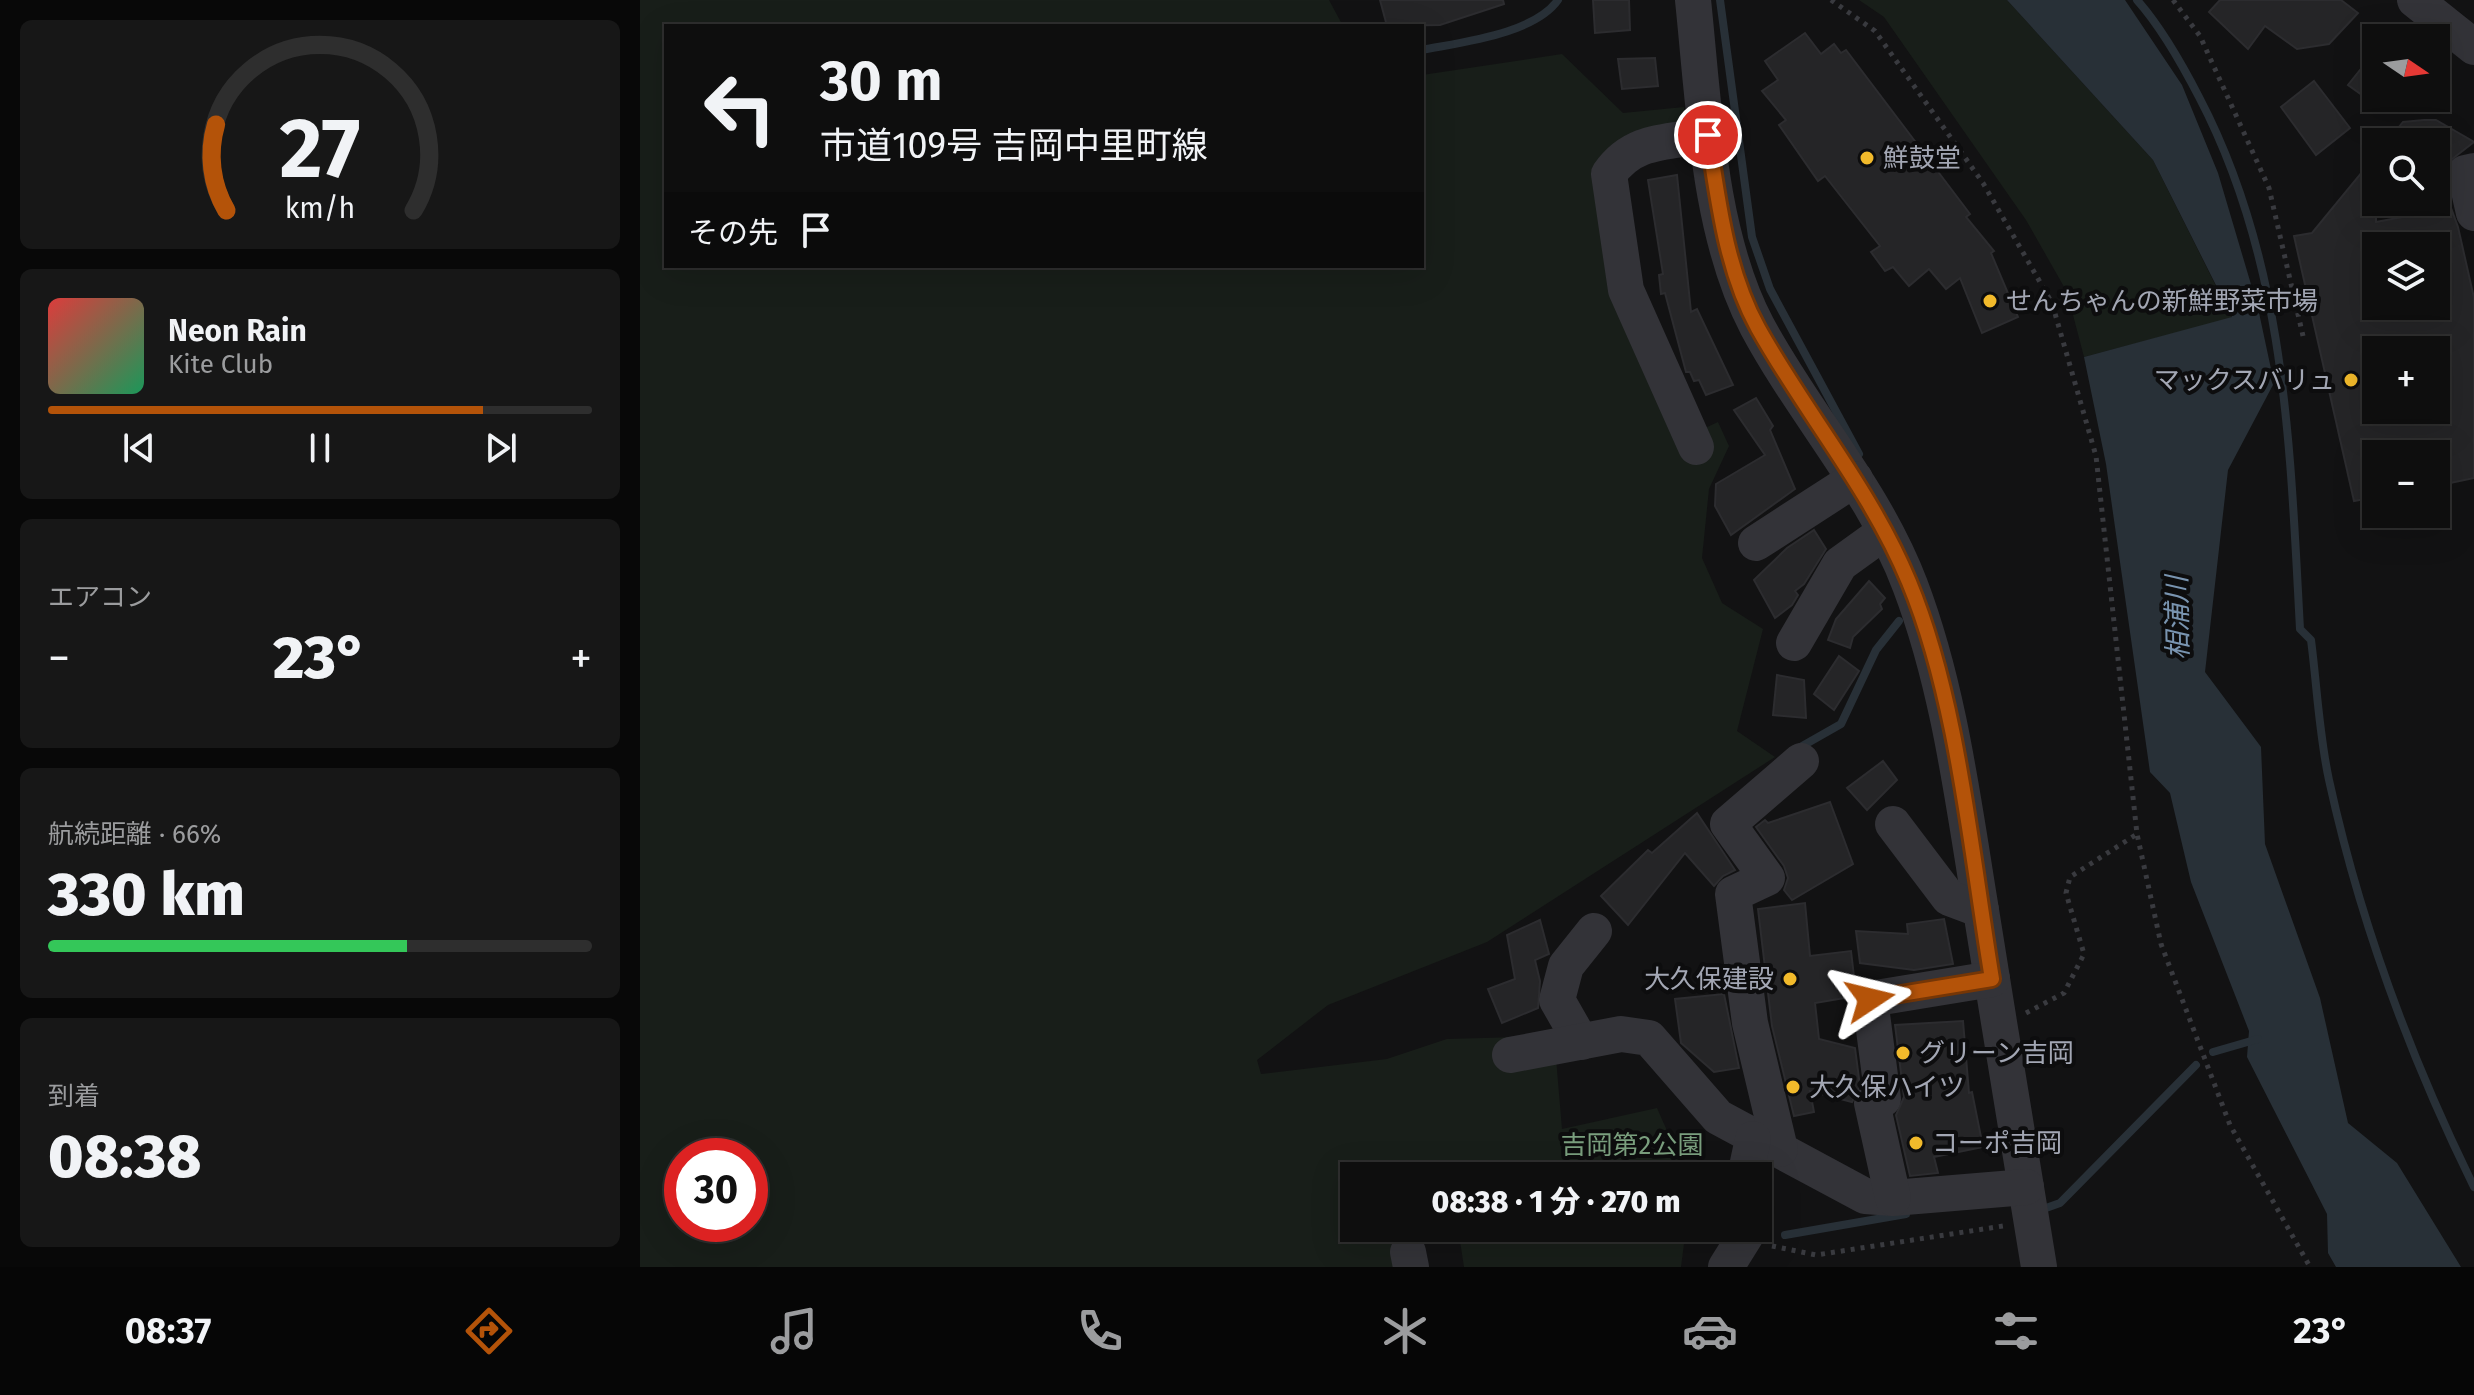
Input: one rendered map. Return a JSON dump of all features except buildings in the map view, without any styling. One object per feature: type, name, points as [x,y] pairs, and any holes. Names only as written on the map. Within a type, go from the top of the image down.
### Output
[{"type":"street","points":[[1693,0],[1708,135],[1736,278],[1757,326],[1855,479],[1909,582],[1931,647],[1957,761],[2039,1267]]},
{"type":"street","points":[[2415,0],[2474,47]]},
{"type":"street","points":[[1698,429],[1626,290],[1609,174],[1621,157],[1636,147],[1708,135]]},
{"type":"street","points":[[2474,171],[2465,173],[2474,213]]},
{"type":"street","points":[[1756,543],[1855,479]]},
{"type":"street","points":[[1794,643],[1840,564],[1883,533]]},
{"type":"street","points":[[1754,1162],[1766,1144],[1733,894],[1767,878],[1728,824],[1801,761]]},
{"type":"street","points":[[1893,824],[1949,898],[1981,910]]},
{"type":"street","points":[[1581,1042],[1557,1000],[1566,966],[1594,931]]},
{"type":"street","points":[[1893,1198],[1872,1103],[1883,1099],[1870,999],[1992,979]]},
{"type":"street","points":[[1510,1055],[1621,1034],[1649,1038],[1718,1117],[1865,1196],[2029,1204]]},
{"type":"street","points":[[1726,1267],[1740,1242]]},
{"type":"path","points":[[1831,0],[1875,31],[1983,183],[2052,303],[2096,456],[2137,834],[2161,944],[2230,1125],[2310,1267]]},
{"type":"path","points":[[2173,0],[2200,36],[2269,188],[2303,336]]},
{"type":"path","points":[[1999,1020],[2034,1012],[2064,993],[2084,954],[2066,893],[2070,877],[2137,834]]},
{"type":"path","points":[[1766,1242],[1784,1251],[1816,1255],[2029,1204]]},
{"type":"green space","points":[[640,0],[1329,0],[1342,24],[664,24],[664,268],[1424,268],[1424,75],[1562,54],[1623,113],[1684,107],[1686,129],[1596,173],[1703,429],[1718,422],[1729,446],[1709,489],[1702,558],[1722,603],[1763,629],[1737,731],[1775,757],[1487,942],[1328,1005],[1257,1060],[1261,1074],[1387,1059],[1447,1039],[1519,1037],[1556,1058],[1562,1129],[1657,1108],[1681,1162],[1340,1162],[1340,1242],[1391,1242],[1394,1267],[640,1267]]},
{"type":"green space","points":[[1859,0],[2007,0],[2153,160],[2232,318],[2084,357],[2067,292],[2026,220],[1884,17]]},
{"type":"green space","name":"吉岡第2公園","points":[[1460,1242],[1684,1242],[1681,1267],[1464,1267]]},
{"type":"water","name":"相浦川","points":[[2007,0],[2125,0],[2182,85],[2218,173],[2258,308],[2274,383],[2228,470],[2205,672],[2261,747],[2265,844],[2320,998],[2348,1123],[2397,1163],[2461,1267],[2336,1267],[2328,1253],[2327,1214],[2247,1057],[2249,1031],[2191,882],[2170,793],[2150,772],[2106,464],[2084,357],[2232,317],[2153,160]]},
{"type":"waterway","points":[[1424,50],[1515,29],[1547,12],[1558,0]]},
{"type":"waterway","points":[[1720,0],[1752,237],[1770,289],[1859,454]]},
{"type":"waterway","points":[[2137,0],[2179,59],[2199,97],[2228,160],[2250,224],[2267,290],[2278,357],[2287,424],[2300,629],[2311,640],[2329,780],[2356,885],[2389,988],[2429,1089],[2474,1187]]},
{"type":"waterway","points":[[1797,749],[1841,724],[1876,650],[1899,621]]},
{"type":"waterway","points":[[2213,1052],[2258,1039]]},
{"type":"waterway","points":[[2046,1208],[2060,1203],[2196,1065]]},
{"type":"waterway","points":[[1785,1235],[1906,1214]]},
{"type":"place","name":"鮮鼓堂","points":[[1867,158]]},
{"type":"place","name":"せんちゃんの新鮮野菜市場","points":[[1990,301]]},
{"type":"place","name":"マックスバリュ","points":[[2351,380]]},
{"type":"place","name":"大久保建設","points":[[1790,979]]},
{"type":"place","name":"グリーン吉岡","points":[[1903,1053]]},
{"type":"place","name":"大久保ハイツ","points":[[1793,1087]]},
{"type":"place","name":"コーポ吉岡","points":[[1916,1143]]},
{"type":"route","points":[[1708,135],[1736,278],[1757,326],[1855,479],[1909,582],[1931,647],[1957,761],[1992,979],[1870,999]]}]
